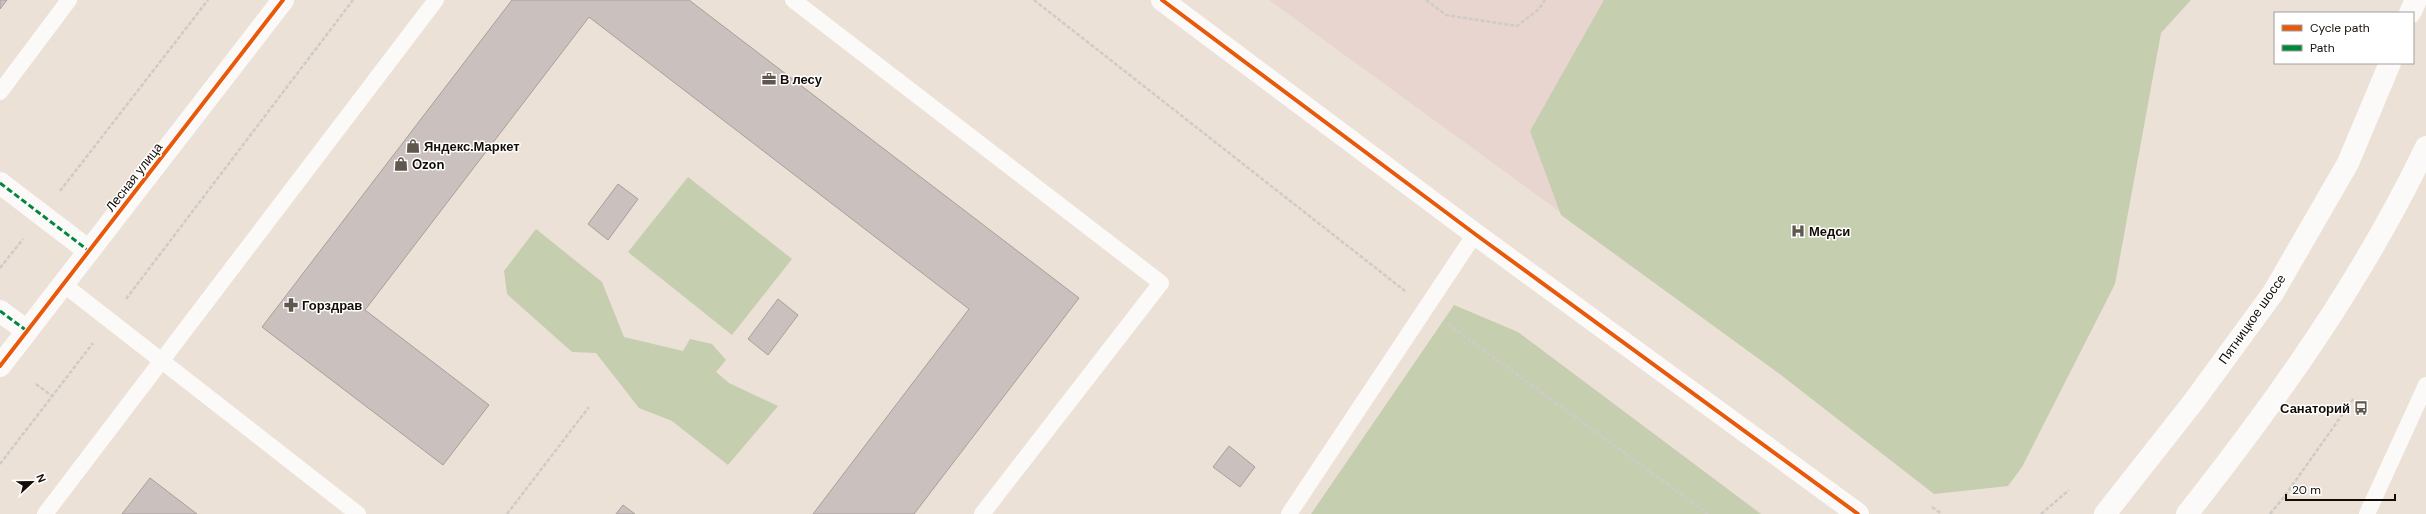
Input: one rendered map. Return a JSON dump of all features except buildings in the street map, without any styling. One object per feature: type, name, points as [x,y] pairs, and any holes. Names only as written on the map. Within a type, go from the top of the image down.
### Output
[{"type":"street","name":"Лесная улица","points":[[0,366],[283,0]]},
{"type":"street","points":[[1162,0],[1475,234],[1858,514]]},
{"type":"street","points":[[2410,12],[2416,0]]},
{"type":"street","name":"Пятницкое шоссе","points":[[2105,514],[2194,401],[2273,293],[2348,163],[2390,64]]},
{"type":"street","points":[[2187,514],[2241,445],[2332,316],[2401,200],[2426,146]]},
{"type":"street","points":[[0,184],[89,250]]},
{"type":"street","points":[[0,311],[27,331]]},
{"type":"lane","points":[[0,92],[69,0]]},
{"type":"lane","points":[[45,514],[436,0]]},
{"type":"lane","points":[[793,0],[1161,283],[982,514]]},
{"type":"lane","points":[[1288,514],[1475,234]]},
{"type":"lane","points":[[63,284],[358,514]]},
{"type":"lane","points":[[2367,514],[2426,386]]},
{"type":"path","points":[[0,268],[208,0]]},
{"type":"path","points":[[0,464],[353,0]]},
{"type":"path","points":[[1034,0],[1426,307],[1708,514]]},
{"type":"path","points":[[1426,0],[1446,15],[1517,26],[1539,9],[1545,0]]},
{"type":"path","points":[[36,384],[52,396]]},
{"type":"path","points":[[2270,514],[2284,497],[2354,398]]},
{"type":"path","points":[[507,514],[589,407]]},
{"type":"path","points":[[2041,514],[2069,490]]},
{"type":"path","points":[[1932,507],[1942,514]]},
{"type":"shaded area","name":"Медси","points":[[1269,0],[2113,0],[1905,463]]},
{"type":"green space","name":"Медси","points":[[1604,0],[2191,0],[2161,33],[2115,284],[2022,467],[2008,486],[1934,494],[1781,375],[1561,215],[1530,131]]},
{"type":"green space","points":[[688,177],[792,259],[732,335],[628,252]]},
{"type":"green space","points":[[536,229],[602,282],[624,337],[683,351],[690,339],[712,344],[726,360],[716,372],[729,383],[778,406],[728,465],[672,421],[639,408],[596,353],[572,352],[507,294],[504,271]]},
{"type":"green space","points":[[1454,305],[1518,332],[1761,514],[1311,514]]},
{"type":"marked path","points":[[0,183],[89,251]]},
{"type":"marked path","points":[[0,311],[27,331]]},
{"type":"cycle path","points":[[0,366],[283,0]]},
{"type":"cycle path","points":[[1162,0],[1475,234],[1858,514]]},
{"type":"place","name":"В лесу","points":[[769,79]]},
{"type":"place","name":"Яндекс.Маркет","points":[[413,146]]},
{"type":"place","name":"Ozon","points":[[401,164]]},
{"type":"place","name":"Медси","points":[[1798,231]]},
{"type":"place","name":"Горздрав","points":[[291,305]]},
{"type":"place","name":"Санаторий","points":[[2361,408]]}]
